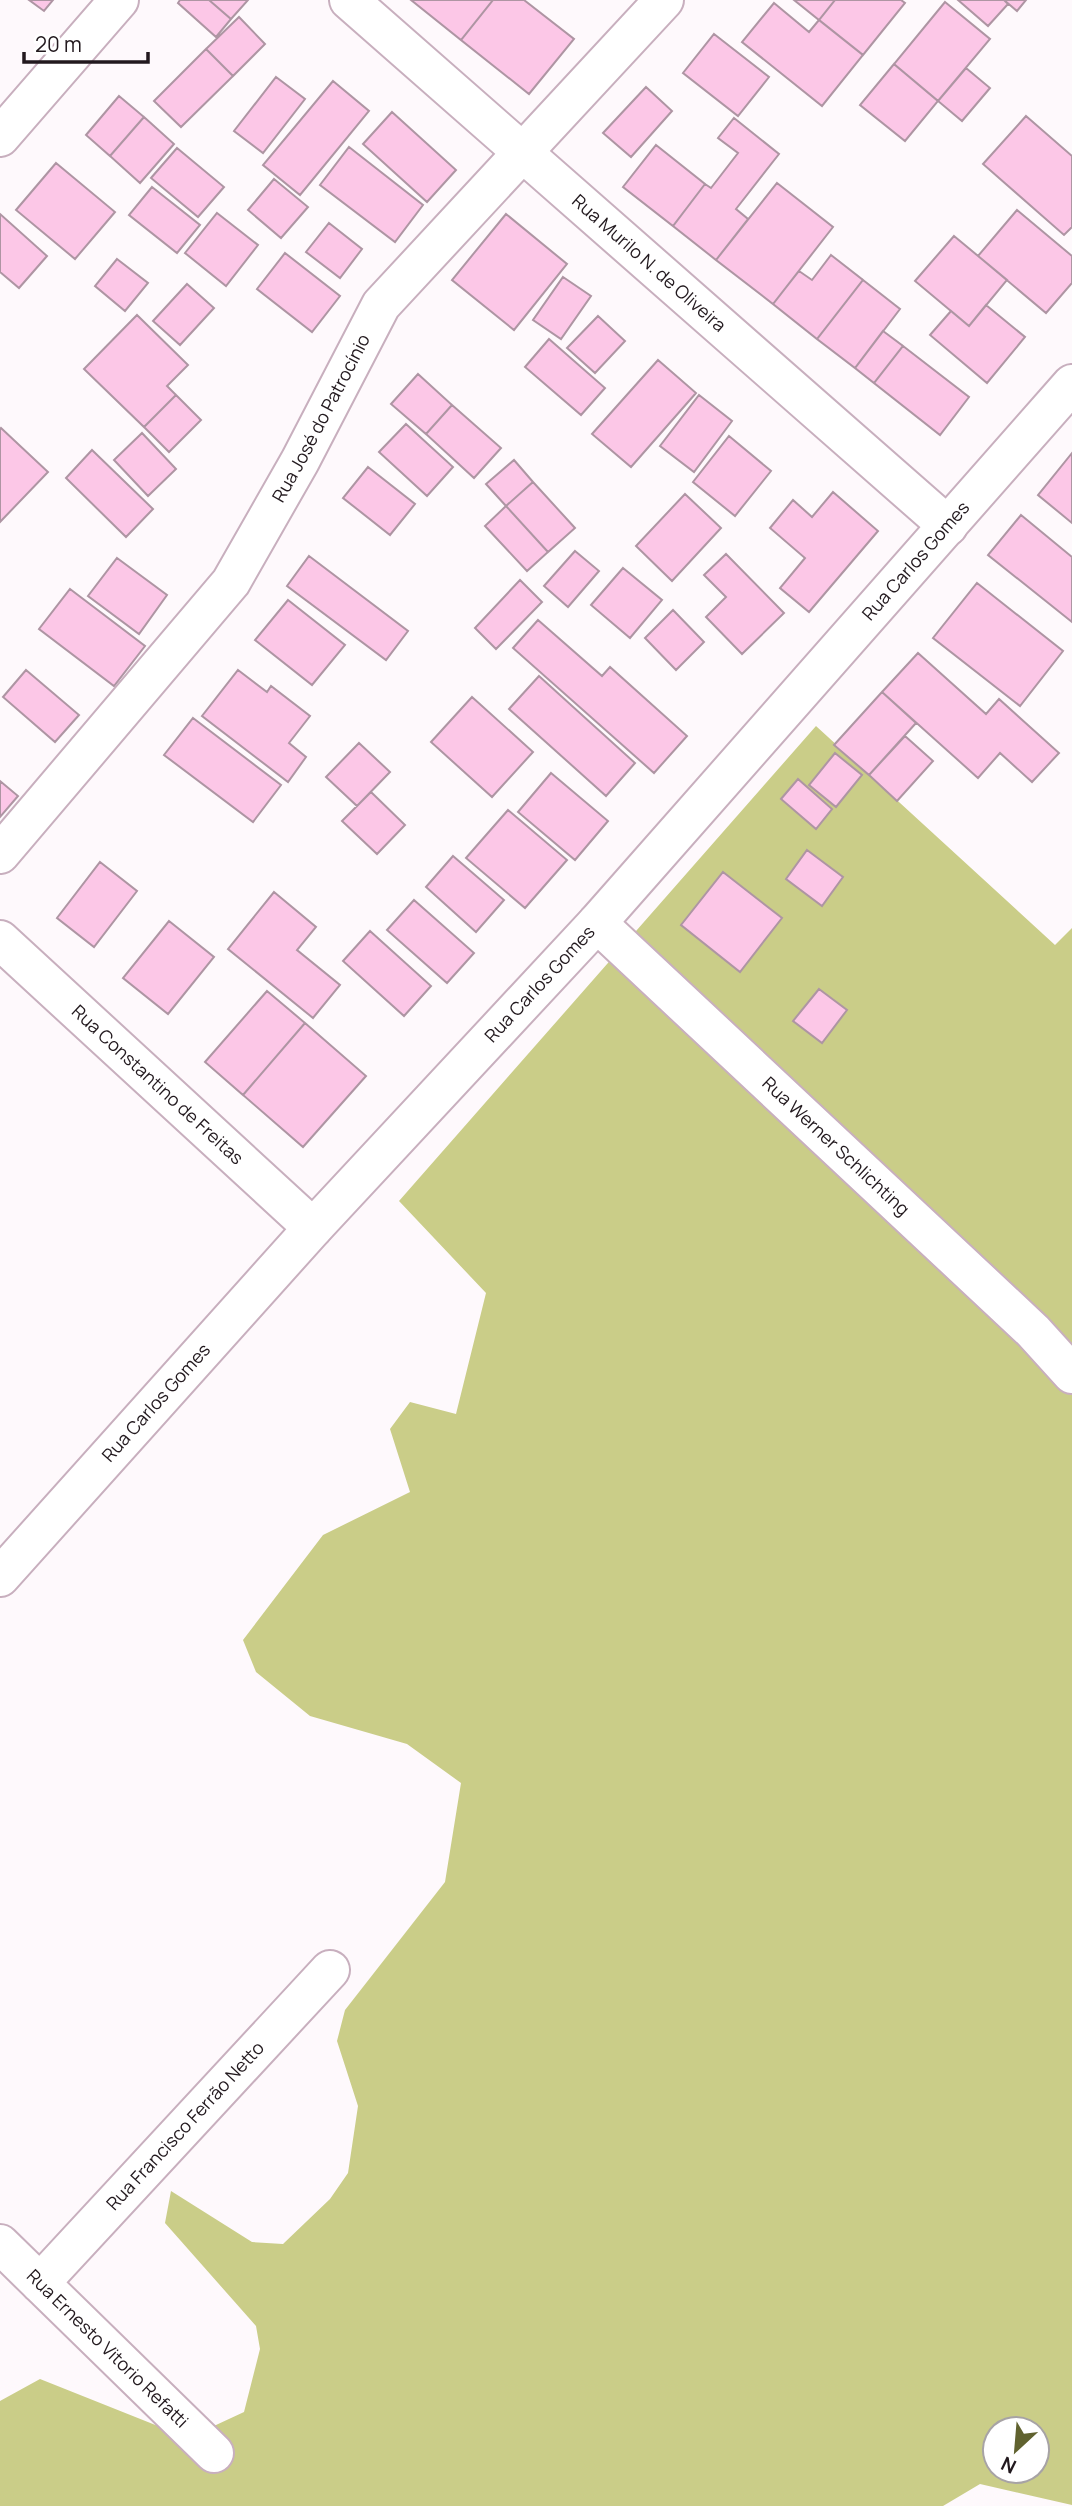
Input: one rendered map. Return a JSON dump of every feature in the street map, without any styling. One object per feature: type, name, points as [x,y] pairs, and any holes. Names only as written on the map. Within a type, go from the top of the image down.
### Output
[{"type":"street","points":[[0,136],[119,0]]},
{"type":"street","name":"Rua Murilo N. de Oliveira","points":[[349,0],[948,526]]},
{"type":"street","name":"Rua José do Patrocínio","points":[[0,854],[231,582],[300,461],[381,305],[664,0]]},
{"type":"street","name":"Rua Carlos Gomes","points":[[0,1577],[313,1228],[597,923],[1072,384]]},
{"type":"street","name":"Rua Werner Schlichting","points":[[597,923],[1033,1331],[1072,1374]]},
{"type":"street","name":"Rua Constantino de Freitas","points":[[0,940],[313,1228]]},
{"type":"street","name":"Rua Francisco Ferrão Netto","points":[[40,2283],[330,1970]]},
{"type":"street","name":"Rua Ernesto Vitorio Refatti","points":[[0,2244],[214,2454]]},
{"type":"green space","points":[[816,726],[1055,945],[1072,928],[1072,2505],[984,2485],[1051,2485],[1051,2415],[981,2415],[981,2484],[943,2506],[0,2506],[0,2401],[40,2379],[188,2438],[244,2412],[260,2349],[256,2326],[165,2223],[171,2191],[252,2242],[283,2244],[330,2199],[348,2173],[358,2106],[337,2041],[345,2010],[445,1882],[461,1783],[407,1744],[310,1716],[256,1672],[243,1640],[323,1535],[410,1492],[390,1429],[410,1402],[456,1414],[486,1293],[399,1201]]},
{"type":"building","points":[[29,0],[53,0],[44,11]]},
{"type":"building","points":[[180,0],[209,0],[231,19],[216,37],[178,3]]},
{"type":"building","points":[[209,0],[248,0],[231,19]]},
{"type":"building","points":[[411,0],[493,0],[461,40]]},
{"type":"building","points":[[493,0],[524,0],[574,39],[529,94],[461,40]]},
{"type":"building","points":[[794,0],[835,0],[819,20]]},
{"type":"building","points":[[835,0],[901,0],[905,3],[863,55],[819,20]]},
{"type":"building","points":[[958,0],[1004,0],[1008,4],[988,26]]},
{"type":"building","points":[[1004,0],[1026,0],[1017,11]]},
{"type":"building","points":[[945,2],[990,39],[938,101],[894,64]]},
{"type":"building","points":[[774,3],[809,32],[819,20],[863,55],[822,106],[742,42]]},
{"type":"building","points":[[239,17],[265,44],[233,76],[206,49]]},
{"type":"building","points":[[714,34],[769,77],[738,116],[683,73]]},
{"type":"building","points":[[206,49],[233,76],[181,127],[154,101]]},
{"type":"building","points":[[894,64],[938,101],[905,141],[860,105]]},
{"type":"building","points":[[966,68],[990,88],[962,121],[938,101]]},
{"type":"building","points":[[276,77],[305,99],[263,153],[234,131]]},
{"type":"building","points":[[333,81],[369,111],[300,195],[263,165]]},
{"type":"building","points":[[646,87],[672,111],[631,157],[603,133]]},
{"type":"building","points":[[119,96],[144,117],[110,156],[86,135]]},
{"type":"building","points":[[392,112],[456,170],[427,202],[363,144]]},
{"type":"building","points":[[1026,116],[1072,156],[1072,227],[1064,235],[983,164]]},
{"type":"building","points":[[144,117],[174,144],[140,183],[110,156]]},
{"type":"building","points":[[734,118],[779,154],[736,209],[748,219],[716,260],[673,226],[705,184],[711,188],[738,153],[718,138]]},
{"type":"building","points":[[656,145],[705,184],[673,226],[623,187]]},
{"type":"building","points":[[349,147],[423,205],[395,242],[320,185]]},
{"type":"building","points":[[177,148],[224,187],[198,217],[151,178]]},
{"type":"building","points":[[56,163],[115,212],[75,259],[16,210]]},
{"type":"building","points":[[274,179],[308,207],[281,238],[248,210]]},
{"type":"building","points":[[777,183],[833,227],[773,304],[716,260]]},
{"type":"building","points":[[152,187],[200,225],[177,253],[129,215]]},
{"type":"building","points":[[1017,210],[1072,256],[1072,283],[1046,313],[978,256]]},
{"type":"building","points":[[217,213],[258,245],[226,286],[185,253]]},
{"type":"building","points":[[0,214],[47,256],[19,288],[0,272]]},
{"type":"building","points":[[506,214],[567,264],[514,330],[452,280]]},
{"type":"building","points":[[329,223],[362,249],[340,278],[306,252]]},
{"type":"building","points":[[954,236],[1007,280],[969,326],[915,281]]},
{"type":"building","points":[[285,253],[340,296],[312,332],[257,289]]},
{"type":"building","points":[[831,255],[863,280],[817,339],[773,304],[799,271],[812,280]]},
{"type":"building","points":[[117,259],[148,283],[125,311],[95,286]]},
{"type":"building","points":[[563,277],[591,296],[561,339],[533,320]]},
{"type":"building","points":[[863,280],[900,309],[855,368],[817,339]]},
{"type":"building","points":[[187,284],[214,308],[180,345],[153,321]]},
{"type":"building","points":[[986,305],[1025,337],[987,383],[930,335],[951,311],[969,326]]},
{"type":"building","points":[[137,315],[188,365],[167,386],[176,395],[144,427],[84,369]]},
{"type":"building","points":[[598,316],[625,341],[595,373],[567,348]]},
{"type":"building","points":[[883,331],[903,346],[874,383],[855,368]]},
{"type":"building","points":[[549,339],[605,388],[581,415],[525,367]]},
{"type":"building","points":[[903,346],[969,397],[940,435],[874,383]]},
{"type":"building","points":[[658,360],[696,393],[631,467],[592,434]]},
{"type":"building","points":[[418,374],[452,405],[426,434],[391,404]]},
{"type":"building","points":[[176,395],[201,420],[169,452],[144,427]]},
{"type":"building","points":[[699,395],[732,421],[694,472],[660,446]]},
{"type":"building","points":[[452,405],[501,448],[474,478],[426,434]]},
{"type":"building","points":[[406,424],[453,467],[427,496],[379,452]]},
{"type":"building","points":[[0,429],[48,472],[0,522]]},
{"type":"building","points":[[142,433],[176,469],[148,496],[114,460]]},
{"type":"building","points":[[729,436],[771,471],[735,516],[693,482]]},
{"type":"building","points":[[92,450],[153,509],[126,537],[66,478]]},
{"type":"building","points":[[1072,453],[1072,523],[1038,495]]},
{"type":"building","points":[[514,460],[533,482],[506,506],[486,484]]},
{"type":"building","points":[[368,467],[415,504],[390,535],[343,498]]},
{"type":"building","points":[[533,482],[575,528],[548,552],[506,506]]},
{"type":"building","points":[[833,492],[878,531],[809,612],[780,588],[805,558],[770,528],[793,500],[812,517]]},
{"type":"building","points":[[685,494],[721,528],[672,581],[636,546]]},
{"type":"building","points":[[506,506],[548,552],[527,571],[485,526]]},
{"type":"building","points":[[1021,515],[1072,557],[1072,622],[988,555]]},
{"type":"building","points":[[575,551],[599,571],[568,607],[544,586]]},
{"type":"building","points":[[726,554],[784,613],[742,654],[706,617],[726,597],[704,575]]},
{"type":"building","points":[[309,556],[408,631],[386,660],[287,586]]},
{"type":"building","points":[[117,558],[167,595],[139,634],[88,596]]},
{"type":"building","points":[[623,568],[662,600],[630,638],[591,605]]},
{"type":"building","points":[[520,580],[542,602],[496,649],[475,628]]},
{"type":"building","points":[[977,583],[1063,651],[1020,706],[933,638]]},
{"type":"building","points":[[70,589],[145,646],[114,686],[39,629]]},
{"type":"building","points":[[288,600],[345,645],[312,685],[255,640]]},
{"type":"building","points":[[673,610],[704,642],[676,670],[645,638]]},
{"type":"building","points":[[538,620],[602,676],[610,667],[687,736],[654,773],[513,648]]},
{"type":"building","points":[[918,653],[986,714],[999,699],[1059,753],[1032,782],[1000,753],[978,778],[882,692]]},
{"type":"building","points":[[26,670],[79,715],[55,742],[3,697]]},
{"type":"building","points":[[238,670],[267,692],[271,686],[310,716],[289,743],[306,757],[288,782],[202,716]]},
{"type":"building","points":[[539,676],[635,763],[606,796],[509,709]]},
{"type":"building","points":[[882,692],[916,723],[869,775],[834,745]]},
{"type":"building","points":[[472,697],[533,752],[492,797],[431,742]]},
{"type":"building","points":[[193,718],[281,785],[253,822],[164,755]]},
{"type":"building","points":[[905,736],[933,761],[897,801],[869,775]]},
{"type":"building","points":[[359,743],[390,772],[357,806],[326,777]]},
{"type":"building","points":[[835,753],[862,775],[836,807],[809,785]]},
{"type":"building","points":[[551,773],[608,821],[575,860],[518,812]]},
{"type":"building","points":[[798,779],[832,809],[816,829],[781,799]]},
{"type":"building","points":[[0,781],[18,796],[0,817]]},
{"type":"building","points":[[371,792],[405,825],[377,854],[342,821]]},
{"type":"building","points":[[508,810],[567,860],[525,908],[466,858]]},
{"type":"building","points":[[807,850],[843,877],[822,906],[786,879]]},
{"type":"building","points":[[453,856],[504,900],[476,932],[426,887]]},
{"type":"building","points":[[100,862],[137,891],[94,947],[57,918]]},
{"type":"building","points":[[723,872],[782,918],[740,972],[681,925]]},
{"type":"building","points":[[274,892],[316,927],[297,950],[340,985],[313,1018],[228,949]]},
{"type":"building","points":[[414,900],[474,953],[447,983],[387,930]]},
{"type":"building","points":[[169,921],[214,957],[168,1014],[123,978]]},
{"type":"building","points":[[370,931],[431,986],[404,1016],[343,961]]},
{"type":"building","points":[[819,989],[847,1010],[822,1043],[793,1021]]},
{"type":"building","points":[[267,991],[305,1023],[243,1095],[205,1062]]},
{"type":"building","points":[[305,1023],[366,1076],[303,1147],[243,1095]]}]
